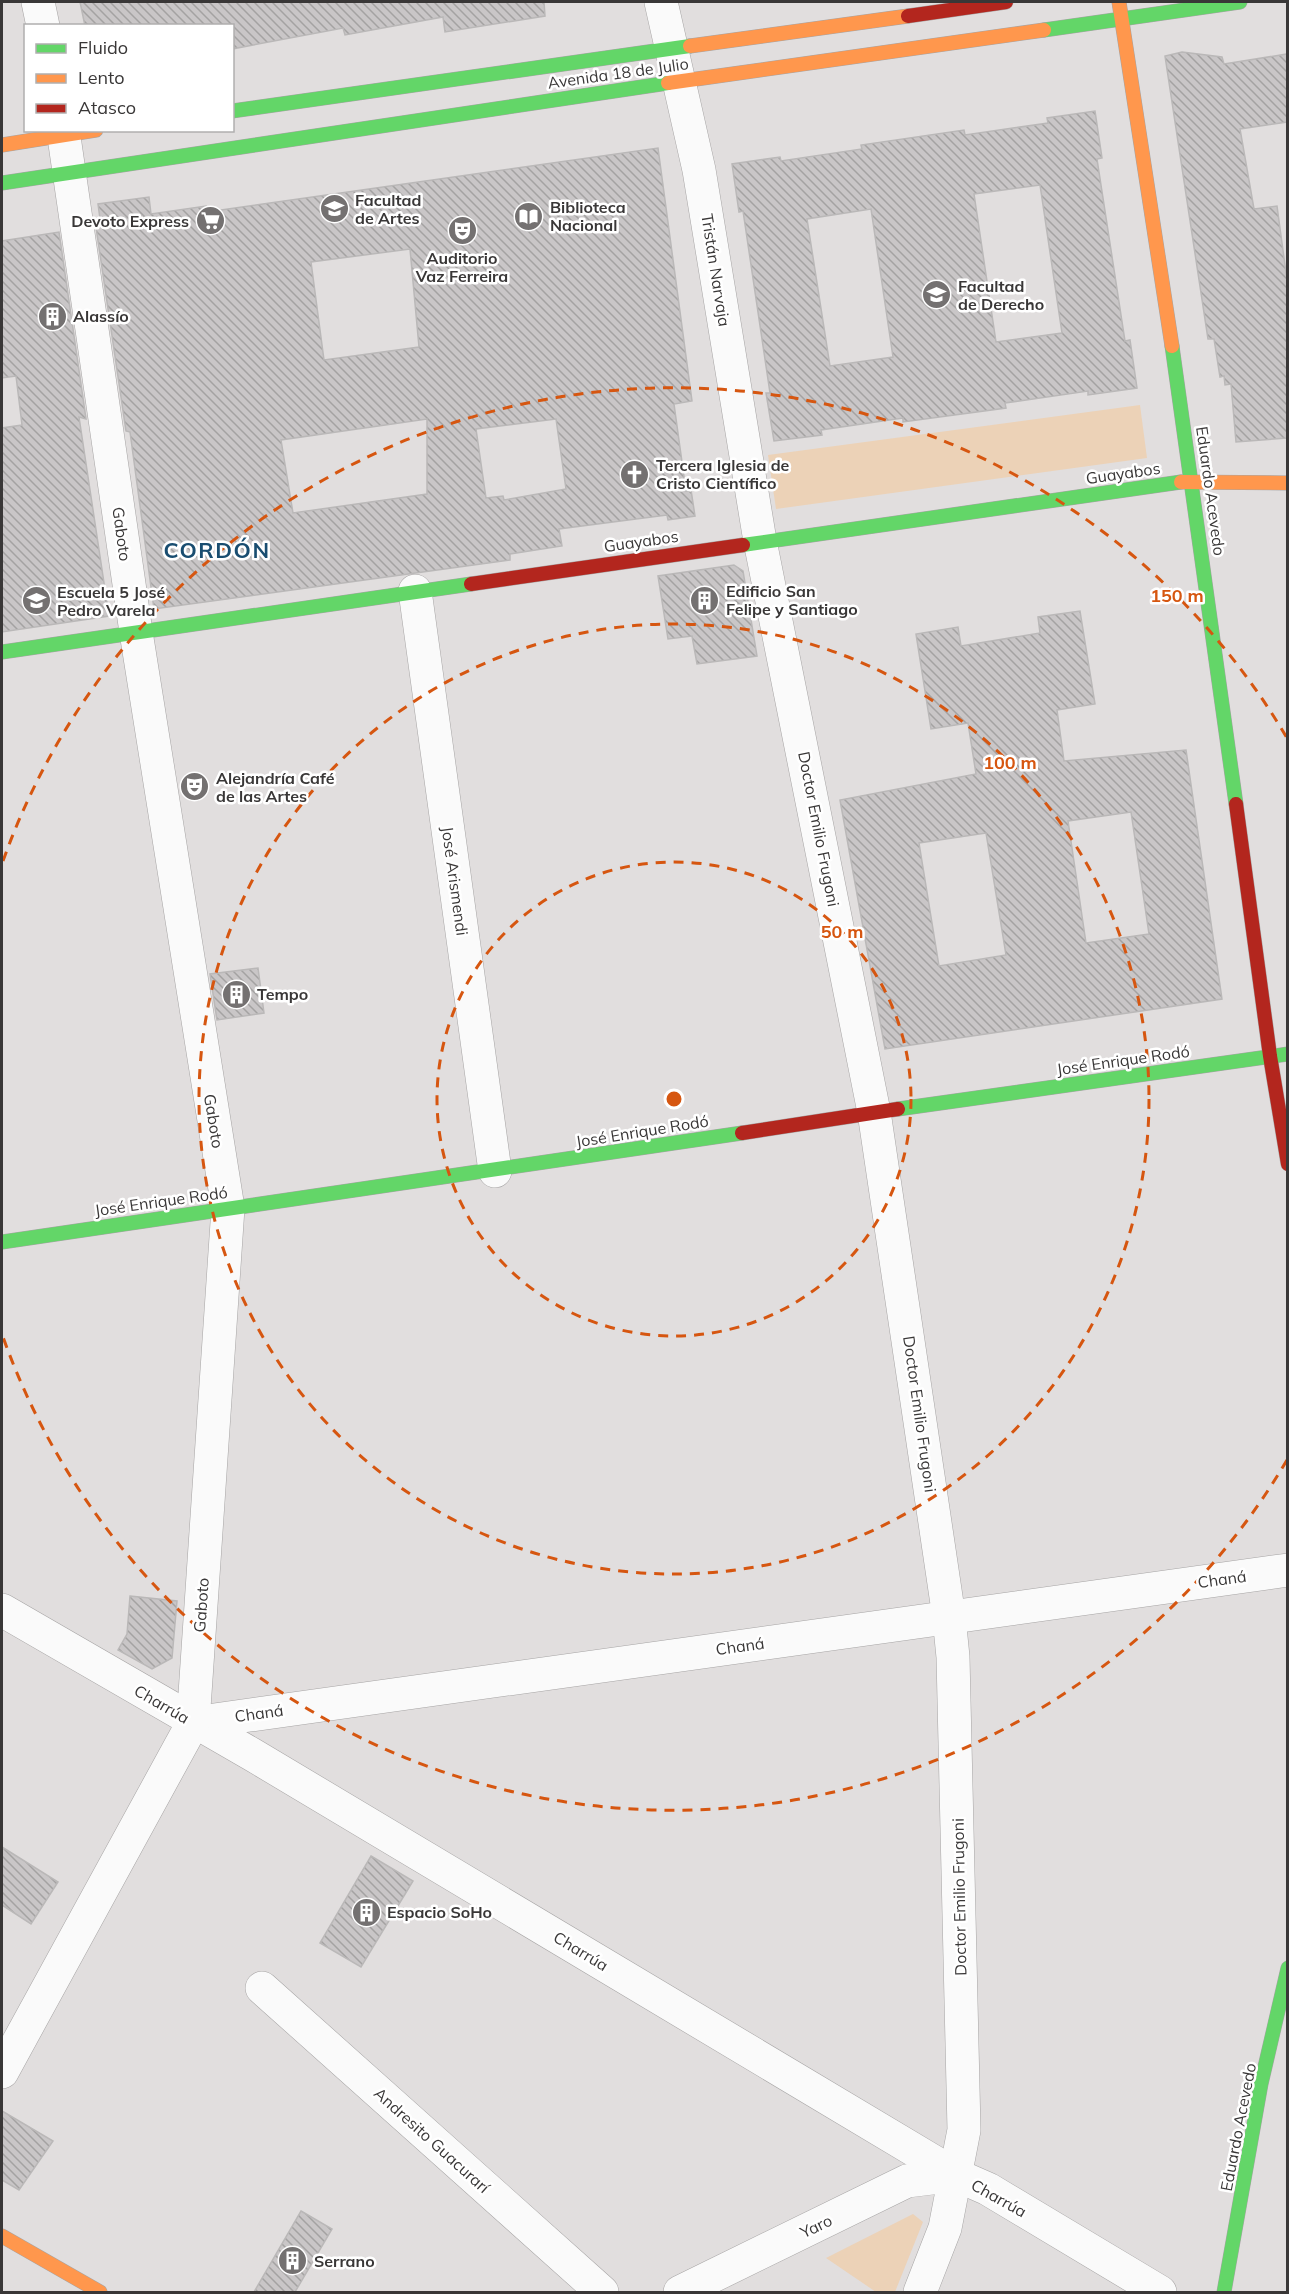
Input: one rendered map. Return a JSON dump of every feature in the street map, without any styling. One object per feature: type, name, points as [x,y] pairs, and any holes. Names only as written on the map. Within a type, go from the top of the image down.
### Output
[{"type":"street","points":[[38,2],[43,24]]},
{"type":"street","name":"Tristán Narvaja","points":[[660,2],[699,170],[760,541]]},
{"type":"street","name":"Avenida 18 de Julio","points":[[234,111],[671,47],[1006,2]]},
{"type":"street","name":"Eduardo Acevedo","points":[[1119,2],[1193,480],[1270,1056],[1287,1164]]},
{"type":"street","name":"Avenida 18 de Julio","points":[[2,183],[678,81],[1240,2]]},
{"type":"street","points":[[2,145],[74,132]]},
{"type":"street","name":"Gaboto","points":[[2,2072],[193,1723],[228,1208],[136,632],[69,172],[74,132]]},
{"type":"street","name":"Guayabos","points":[[2,652],[1193,480],[1287,483]]},
{"type":"street","name":"Doctor Emilio Frugoni","points":[[760,541],[874,1112],[953,1657],[964,2130],[945,2228],[920,2292]]},
{"type":"street","name":"José Arismendi","points":[[415,591],[495,1171]]},
{"type":"street","name":"José Enrique Rodó","points":[[2,1242],[495,1171],[874,1112],[1287,1054]]},
{"type":"street","name":"Chaná","points":[[193,1723],[1287,1570]]},
{"type":"street","name":"Charrúa","points":[[2,1610],[193,1723],[263,1761],[957,2175],[988,2189],[1160,2292]]},
{"type":"street","name":"Eduardo Acevedo","points":[[1224,2292],[1261,2084],[1287,1968]]},
{"type":"street","name":"Andresito Guacurarí","points":[[262,1988],[602,2292]]},
{"type":"street","name":"Yaro","points":[[680,2292],[908,2181],[957,2175]]},
{"type":"street","points":[[2,2236],[100,2292]]},
{"type":"shaded area","points":[[1140,405],[1147,458],[776,509],[768,455]]},
{"type":"shaded area","points":[[913,2214],[923,2222],[895,2292],[876,2292],[826,2258]]},
{"type":"building","points":[[80,2],[544,2],[545,16],[445,32],[443,17],[345,35],[343,28],[234,49],[234,24],[85,24]]},
{"type":"building","points":[[1182,52],[1222,57],[1224,64],[1287,54],[1287,122],[1240,129],[1254,209],[1277,206],[1287,280],[1287,438],[1236,442],[1231,384],[1225,385],[1224,376],[1220,377],[1214,339],[1208,339],[1165,56]]},
{"type":"building","name":"Facultad de Derecho","points":[[1095,111],[1102,158],[1097,159],[1125,341],[1130,340],[1137,388],[1088,395],[1088,391],[1005,403],[1006,408],[903,422],[903,418],[821,430],[822,435],[774,441],[766,393],[770,393],[743,211],[739,212],[732,164],[780,157],[781,161],[862,149],[861,145],[964,130],[965,135],[1048,123],[1047,118]],"holes":[[[1040,185],[1062,333],[996,342],[974,194]],[[871,209],[893,357],[830,366],[807,219]]]},
{"type":"building","points":[[658,148],[692,401],[674,404],[686,491],[691,490],[695,516],[668,520],[667,515],[559,529],[562,546],[510,554],[510,560],[154,609],[130,432],[126,431],[96,227],[101,226],[98,204],[149,197],[151,214],[206,206],[207,212]],"holes":[[[410,249],[419,347],[324,360],[311,262]],[[427,419],[427,494],[293,513],[281,440]],[[556,419],[566,489],[504,500],[503,496],[486,498],[476,429]]]},
{"type":"building","points":[[59,232],[86,419],[79,417],[109,616],[2,632],[2,428],[22,425],[16,376],[2,378],[2,241]]},
{"type":"building","name":"Edificio San Felipe y Santiago","points":[[734,565],[743,571],[757,656],[697,664],[692,636],[668,639],[658,576]]},
{"type":"building","points":[[1080,611],[1095,704],[1057,710],[1064,761],[1186,750],[1222,999],[885,1049],[840,800],[976,774],[968,723],[931,729],[916,634],[958,627],[961,646],[1040,633],[1038,617]],"holes":[[[1131,812],[1149,934],[1086,943],[1068,821]],[[986,833],[1006,955],[939,966],[919,843]]]},
{"type":"building","name":"Tempo","points":[[258,968],[264,1013],[217,1020],[210,974]]},
{"type":"building","points":[[130,1596],[177,1601],[172,1658],[152,1669],[118,1650],[127,1634]]},
{"type":"building","points":[[2,1847],[58,1882],[31,1924],[2,1905]]},
{"type":"building","name":"Espacio SoHo","points":[[371,1856],[413,1881],[361,1967],[320,1943]]},
{"type":"building","points":[[2,2111],[53,2141],[19,2190],[2,2180]]},
{"type":"building","name":"Serrano","points":[[301,2211],[332,2229],[295,2292],[254,2292]]},
{"type":"traffic: fast","points":[[1044,30],[1240,2]]},
{"type":"traffic: fast","points":[[234,111],[690,46]]},
{"type":"traffic: fast","points":[[2,183],[668,83]]},
{"type":"traffic: fast","points":[[1172,346],[1236,804]]},
{"type":"traffic: fast","points":[[743,545],[1181,482]]},
{"type":"traffic: fast","points":[[2,652],[471,584]]},
{"type":"traffic: fast","points":[[898,1109],[1288,1054]]},
{"type":"traffic: fast","points":[[2,1242],[742,1133]]},
{"type":"traffic: fast","points":[[1224,2292],[1261,2084],[1288,1968]]},
{"type":"traffic: slow","points":[[1119,2],[1172,346]]},
{"type":"traffic: slow","points":[[690,46],[908,16]]},
{"type":"traffic: slow","points":[[668,83],[1044,30]]},
{"type":"traffic: slow","points":[[2,145],[83,132]]},
{"type":"traffic: slow","points":[[1181,482],[1288,483]]},
{"type":"traffic: slow","points":[[2,2236],[100,2292]]},
{"type":"traffic: jam","points":[[908,16],[1006,2]]},
{"type":"traffic: jam","points":[[471,584],[743,545]]},
{"type":"traffic: jam","points":[[1236,804],[1270,1056],[1288,1164]]},
{"type":"traffic: jam","points":[[742,1133],[898,1109]]},
{"type":"place","name":"Facultad de Artes","points":[[334,209]]},
{"type":"place","name":"Biblioteca Nacional","points":[[529,216]]},
{"type":"place","name":"Devoto Express","points":[[210,221]]},
{"type":"place","name":"Auditorio Vaz Ferreira","points":[[462,230]]},
{"type":"place","name":"Facultad de Derecho","points":[[937,295]]},
{"type":"place","name":"Alassío","points":[[52,316]]},
{"type":"place","name":"Tercera Iglesia de Cristo Científico","points":[[635,474]]},
{"type":"place","name":"Edificio San Felipe y Santiago","points":[[705,600]]},
{"type":"place","name":"Escuela 5 José Pedro Varela","points":[[36,601]]},
{"type":"place","name":"Alejandría Café de las Artes","points":[[195,787]]},
{"type":"place","name":"Tempo","points":[[236,994]]},
{"type":"place","name":"Espacio SoHo","points":[[366,1912]]},
{"type":"place","name":"Serrano","points":[[293,2261]]},
{"type":"district","name":"CORDÓN","points":[[217,550]]}]
